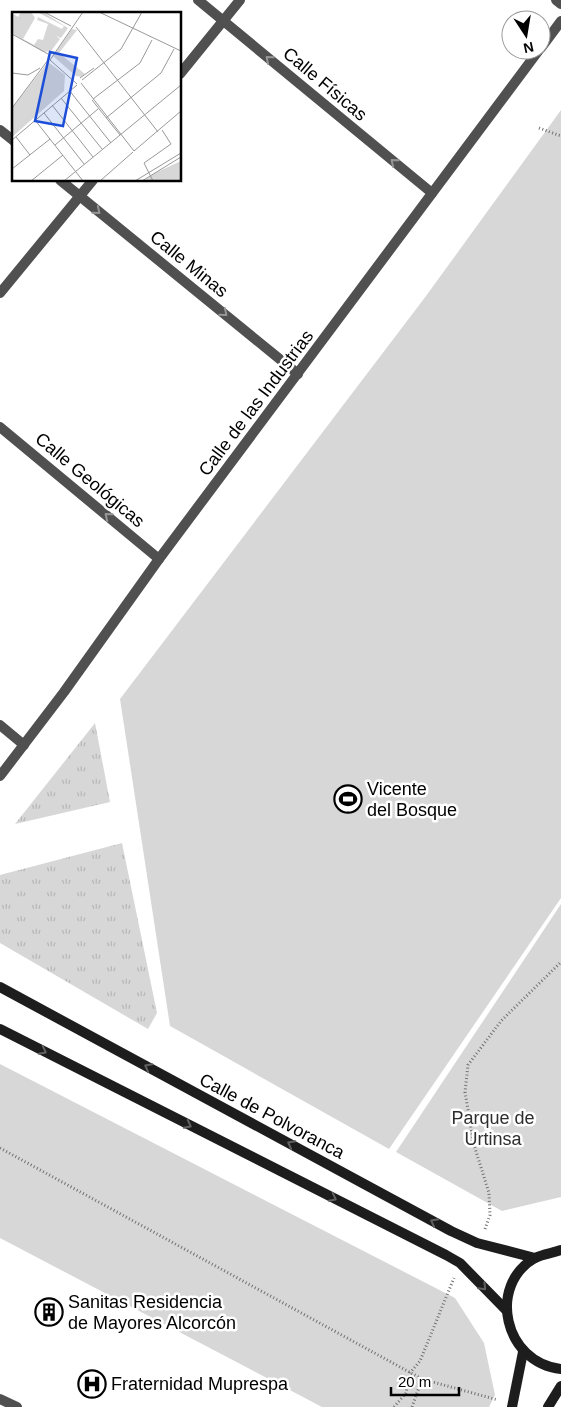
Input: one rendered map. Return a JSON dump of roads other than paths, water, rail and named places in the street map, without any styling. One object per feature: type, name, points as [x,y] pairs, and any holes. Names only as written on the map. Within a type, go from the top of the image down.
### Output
[{"type":"street","name":"Calle Físicas","points":[[198,0],[432,194]]},
{"type":"street","points":[[181,73],[240,0]]},
{"type":"street","points":[[556,0],[561,4]]},
{"type":"street","name":"Calle de las Industrias","points":[[551,34],[561,21]]},
{"type":"street","name":"Calle de las Industrias","points":[[0,776],[159,559],[532,60]]},
{"type":"street","points":[[0,130],[12,140]]},
{"type":"street","name":"Calle Minas","points":[[61,181],[298,374]]},
{"type":"street","points":[[0,293],[92,181]]},
{"type":"street","name":"Calle Geológicas","points":[[0,427],[159,559]]},
{"type":"street","points":[[0,725],[24,745]]},
{"type":"street","name":"Calle de Polvoranca","points":[[0,987],[451,1231],[478,1243],[535,1258]]},
{"type":"street","points":[[0,1029],[460,1263],[506,1310]]},
{"type":"street","points":[[561,1250],[535,1258],[520,1272],[513,1282],[506,1310],[510,1330],[523,1352],[539,1364],[561,1370]]},
{"type":"street","points":[[513,1405],[523,1352]]},
{"type":"street","points":[[548,1407],[561,1386]]},
{"type":"street","points":[[0,1399],[17,1407]]},
{"type":"place","name":"Vicente del Bosque","points":[[348,799]]},
{"type":"place","name":"Sanitas Residencia de Mayores Alcorcón","points":[[49,1312]]},
{"type":"place","name":"Fraternidad Muprespa","points":[[92,1384]]},
{"type":"park label","name":"Parque de Urtinsa","points":[[493,1128]]}]
